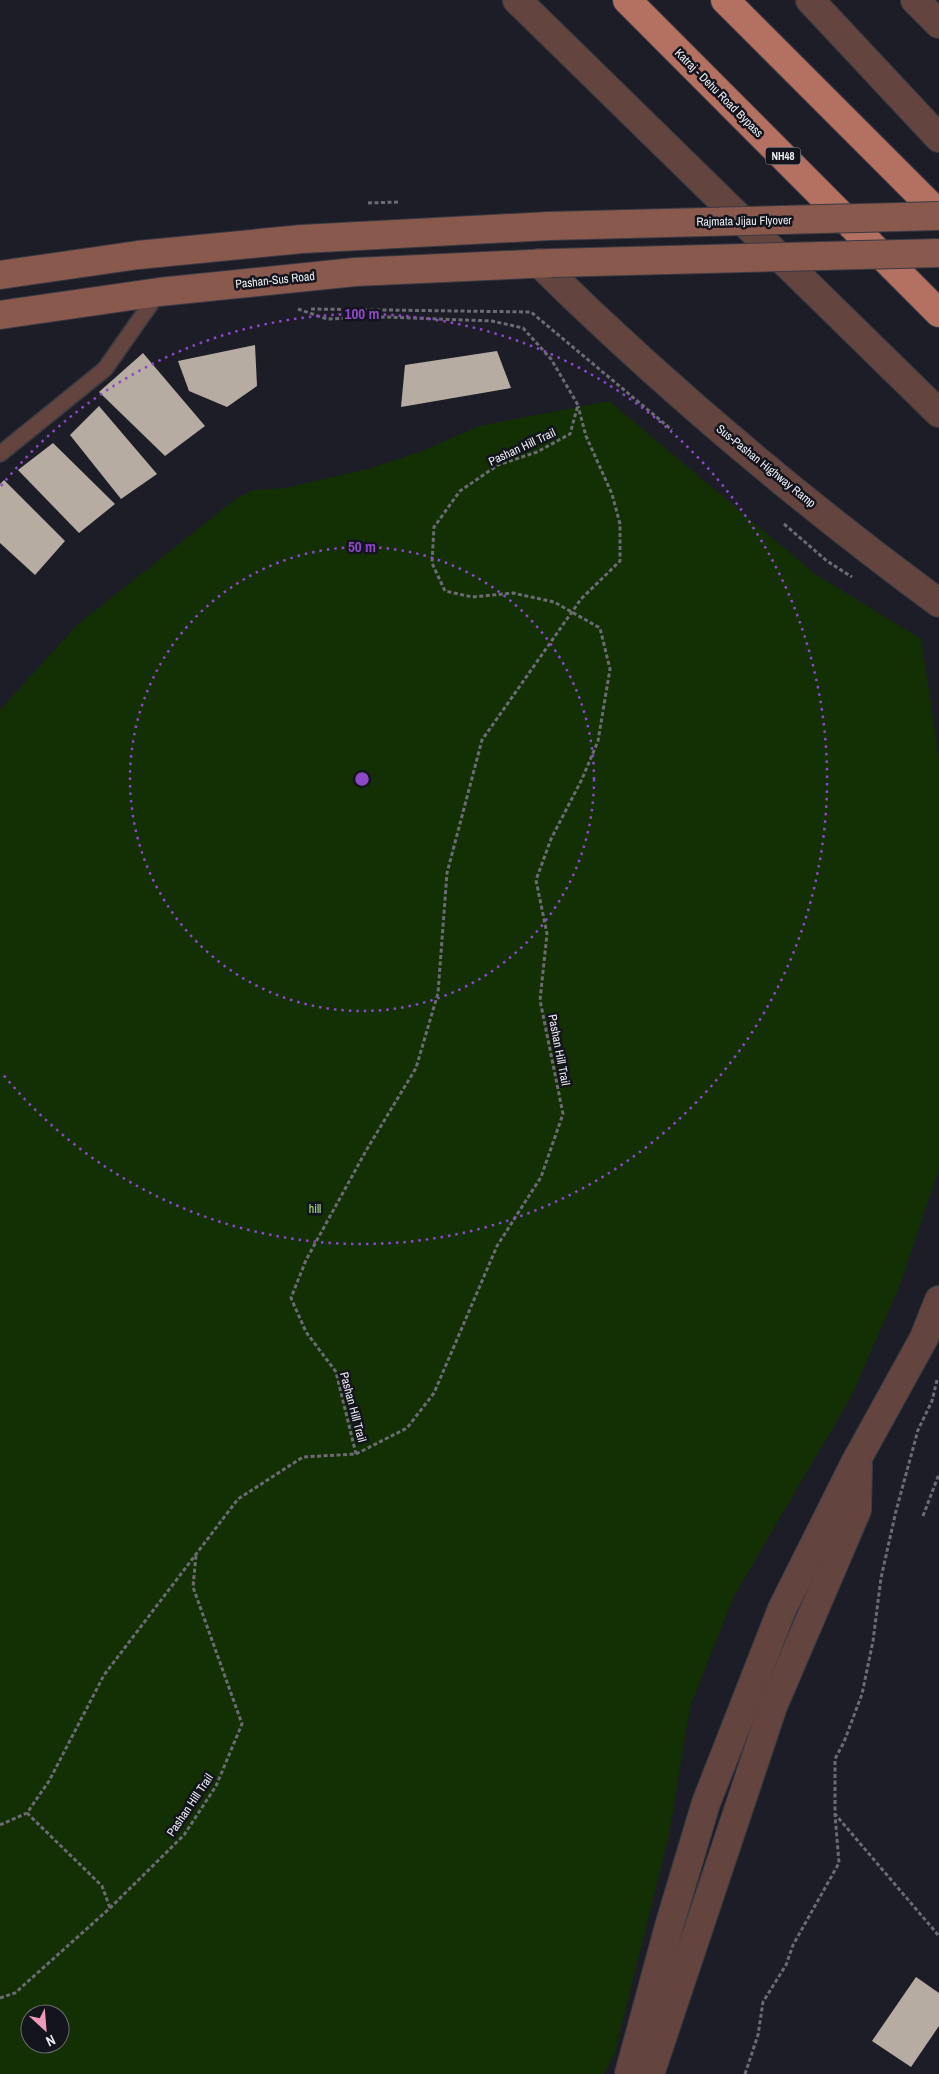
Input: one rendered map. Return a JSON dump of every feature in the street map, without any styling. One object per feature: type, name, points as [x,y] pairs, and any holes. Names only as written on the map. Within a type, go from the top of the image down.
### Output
[{"type":"highway","name":"Katraj - Dehu Road Bypass","points":[[626,0],[939,313]]},
{"type":"highway","points":[[725,0],[939,215]]},
{"type":"main road","name":"Rajmata Jijau Flyover","points":[[0,275],[138,255],[302,239],[549,226],[939,215]]},
{"type":"main road","points":[[545,263],[939,253]]},
{"type":"main road","name":"Pashan-Sus Road","points":[[0,315],[159,292],[355,272],[545,263]]},
{"type":"street","points":[[517,0],[939,413]]},
{"type":"street","points":[[810,0],[939,138]]},
{"type":"street","points":[[915,0],[939,24]]},
{"type":"street","name":"Sus-Pashan Highway Ramp","points":[[545,263],[599,322],[734,442],[884,562],[939,603]]},
{"type":"street","points":[[629,2074],[670,1923],[706,1803],[782,1609],[858,1459],[924,1338],[939,1300]]},
{"type":"street","points":[[650,2074],[774,1706],[857,1510],[858,1459]]},
{"type":"lane","points":[[0,454],[105,369],[159,292]]},
{"type":"path","points":[[572,612],[581,599],[620,561],[620,524],[612,494],[586,436],[578,405],[551,359],[523,328],[492,321],[473,320],[387,317],[327,318],[296,308],[531,312],[679,436]]},
{"type":"path","name":"Pashan Hill Trail","points":[[27,1813],[49,1781],[104,1675],[238,1499],[303,1457],[356,1454],[407,1428],[434,1393],[497,1246],[541,1177],[563,1114],[540,1000],[547,934],[536,880],[551,839],[582,779],[598,741],[610,669],[600,628],[554,602],[514,593],[472,597],[445,591],[432,563],[434,527],[460,491],[498,466],[537,452],[570,434],[578,405]]},
{"type":"path","points":[[783,523],[827,561],[860,582]]},
{"type":"path","name":"Pashan Hill Trail","points":[[356,1454],[336,1372],[306,1332],[290,1298],[311,1251],[367,1149],[416,1068],[438,993],[447,873],[482,740],[572,612]]},
{"type":"path","points":[[745,2074],[758,2035],[763,2002],[786,1965],[793,1945],[839,1863],[835,1814],[835,1759],[844,1742],[862,1694],[873,1641],[882,1578],[896,1511],[918,1430],[932,1401],[937,1377]]},
{"type":"path","points":[[923,1516],[939,1474]]},
{"type":"path","name":"Pashan Hill Trail","points":[[0,1998],[15,1993],[110,1908],[184,1835],[216,1786],[242,1724],[193,1587],[196,1554]]},
{"type":"path","points":[[0,1825],[27,1813],[102,1886],[110,1908]]},
{"type":"path","points":[[835,1814],[939,1936]]},
{"type":"green space","name":"hill","points":[[609,401],[815,574],[921,639],[939,759],[939,1168],[901,1282],[852,1395],[734,1596],[690,1707],[669,1835],[615,2052],[604,2074],[0,2074],[0,710],[77,625],[237,498],[253,490],[285,488],[368,469],[422,451],[479,426]]},
{"type":"building","points":[[255,345],[257,386],[227,407],[189,391],[178,361]]},
{"type":"building","points":[[497,351],[511,388],[401,407],[405,365]]},
{"type":"building","points":[[143,353],[205,426],[165,456],[99,392]]},
{"type":"building","points":[[99,406],[157,474],[121,499],[70,435]]},
{"type":"building","points":[[53,443],[115,504],[79,533],[18,470]]},
{"type":"building","points":[[4,480],[65,541],[35,575],[0,543],[0,484]]},
{"type":"building","points":[[916,1977],[939,1993],[939,2026],[911,2067],[872,2041]]}]
